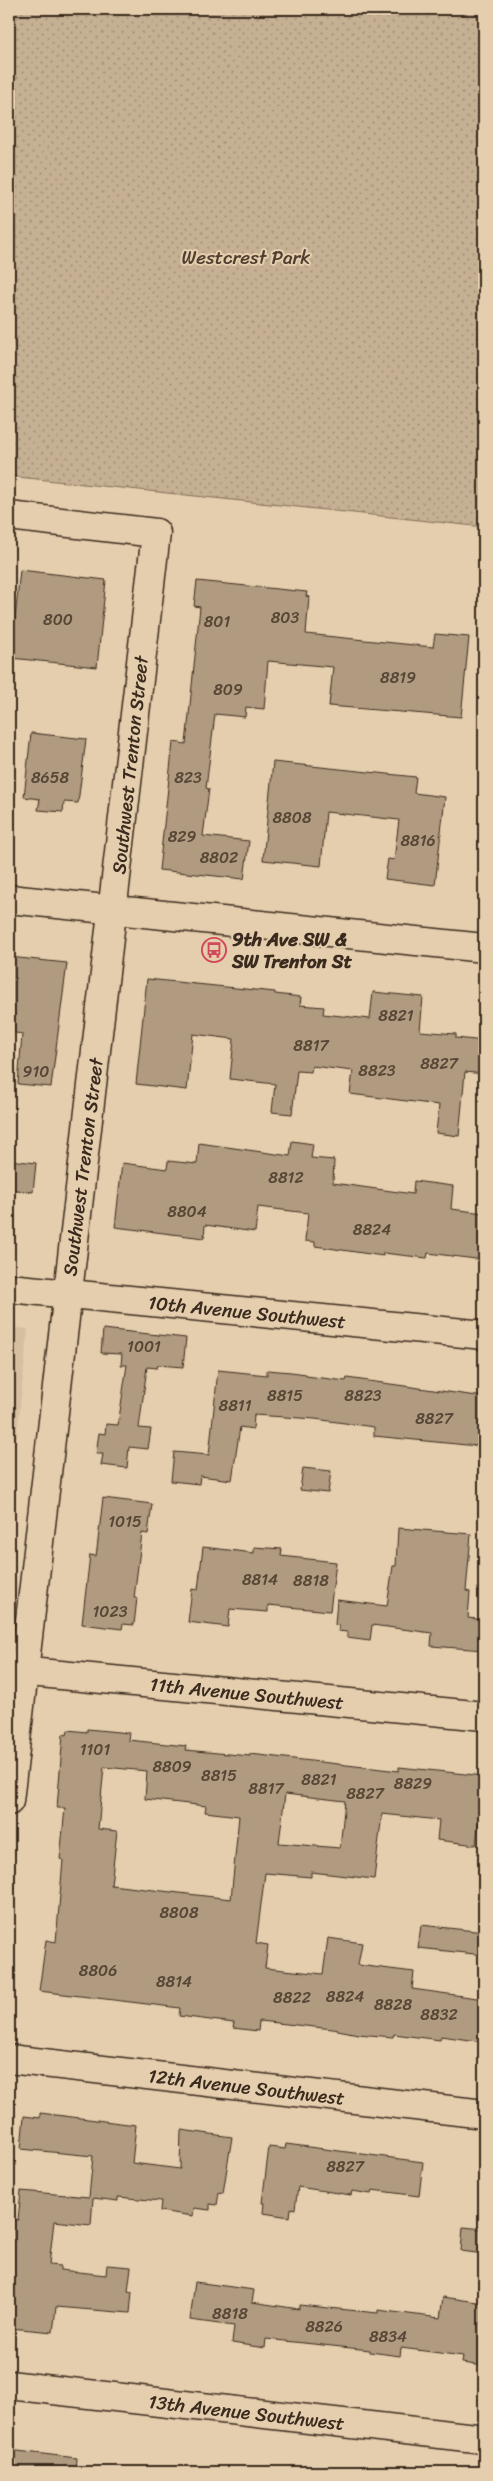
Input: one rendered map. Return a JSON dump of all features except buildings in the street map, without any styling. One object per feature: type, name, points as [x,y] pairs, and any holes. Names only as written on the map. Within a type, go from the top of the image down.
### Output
[{"type":"street","name":"Southwest Trenton Street","points":[[9,516],[156,533],[114,910],[68,1294],[16,1671],[9,1801]]},
{"type":"street","points":[[9,899],[484,948]]},
{"type":"street","name":"10th Avenue Southwest","points":[[9,1288],[484,1335]]},
{"type":"street","name":"11th Avenue Southwest","points":[[16,1671],[484,1716]]},
{"type":"street","name":"12th Avenue Southwest","points":[[9,2059],[484,2114]]},
{"type":"street","name":"13th Avenue Southwest","points":[[9,2386],[484,2439]]},
{"type":"shaded area","points":[[9,1327],[28,1329],[9,1512]]},
{"type":"green space","name":"Westcrest Park","points":[[9,9],[484,9],[484,527],[9,476]]},
{"type":"place","name":"9th Ave SW & SW Trenton St","points":[[214,950]]}]
